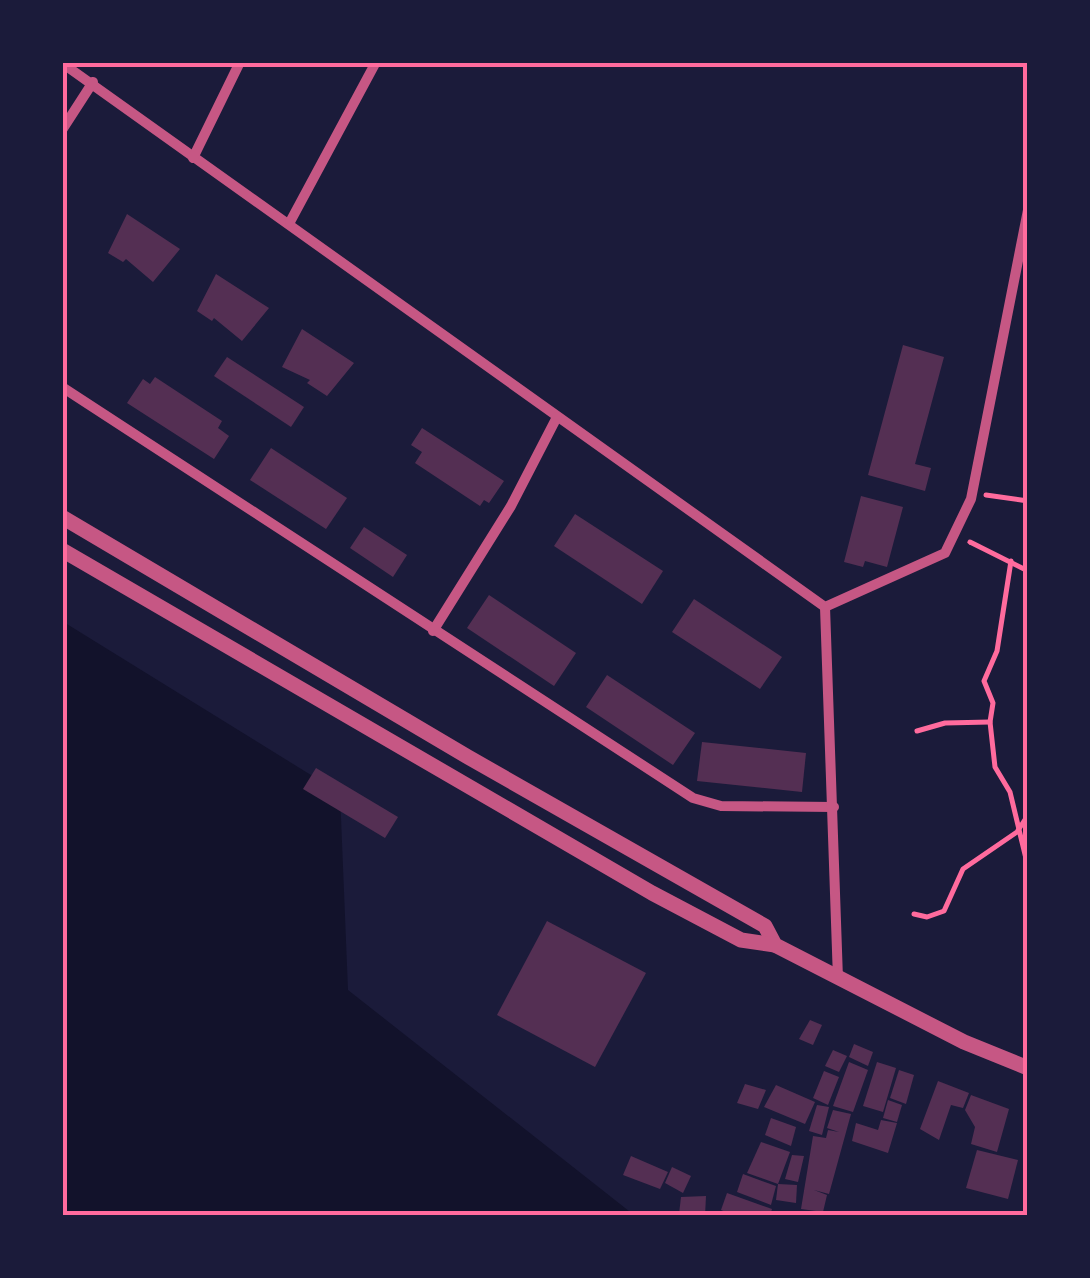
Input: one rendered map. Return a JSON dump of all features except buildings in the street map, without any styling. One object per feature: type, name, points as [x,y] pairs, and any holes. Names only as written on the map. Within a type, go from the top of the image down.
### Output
[{"type":"street","points":[[193,158],[240,62]]},
{"type":"street","points":[[290,222],[376,62]]},
{"type":"street","points":[[62,64],[290,222],[825,607]]},
{"type":"street","points":[[62,130],[93,82]]},
{"type":"street","points":[[825,607],[945,552],[972,492],[1022,269],[1028,210]]},
{"type":"street","points":[[62,386],[433,632],[693,798],[720,806],[834,807]]},
{"type":"street","points":[[433,632],[511,506],[557,417]]},
{"type":"street","points":[[62,517],[468,757],[765,926],[775,945]]},
{"type":"street","points":[[62,550],[652,893],[740,940],[775,945],[838,980],[1028,1068]]},
{"type":"street","points":[[825,607],[838,980]]},
{"type":"path","points":[[972,492],[1028,501]]},
{"type":"path","points":[[954,534],[1028,571]]},
{"type":"path","points":[[1010,561],[996,651],[984,681],[993,702],[990,722],[995,767],[1010,792],[1028,867]]},
{"type":"path","points":[[917,731],[945,723],[990,722]]},
{"type":"path","points":[[914,914],[927,916],[944,911],[964,869],[1017,832],[1028,815]]},
{"type":"shaded area","points":[[62,621],[340,793],[348,990],[634,1215],[63,1215]]}]
